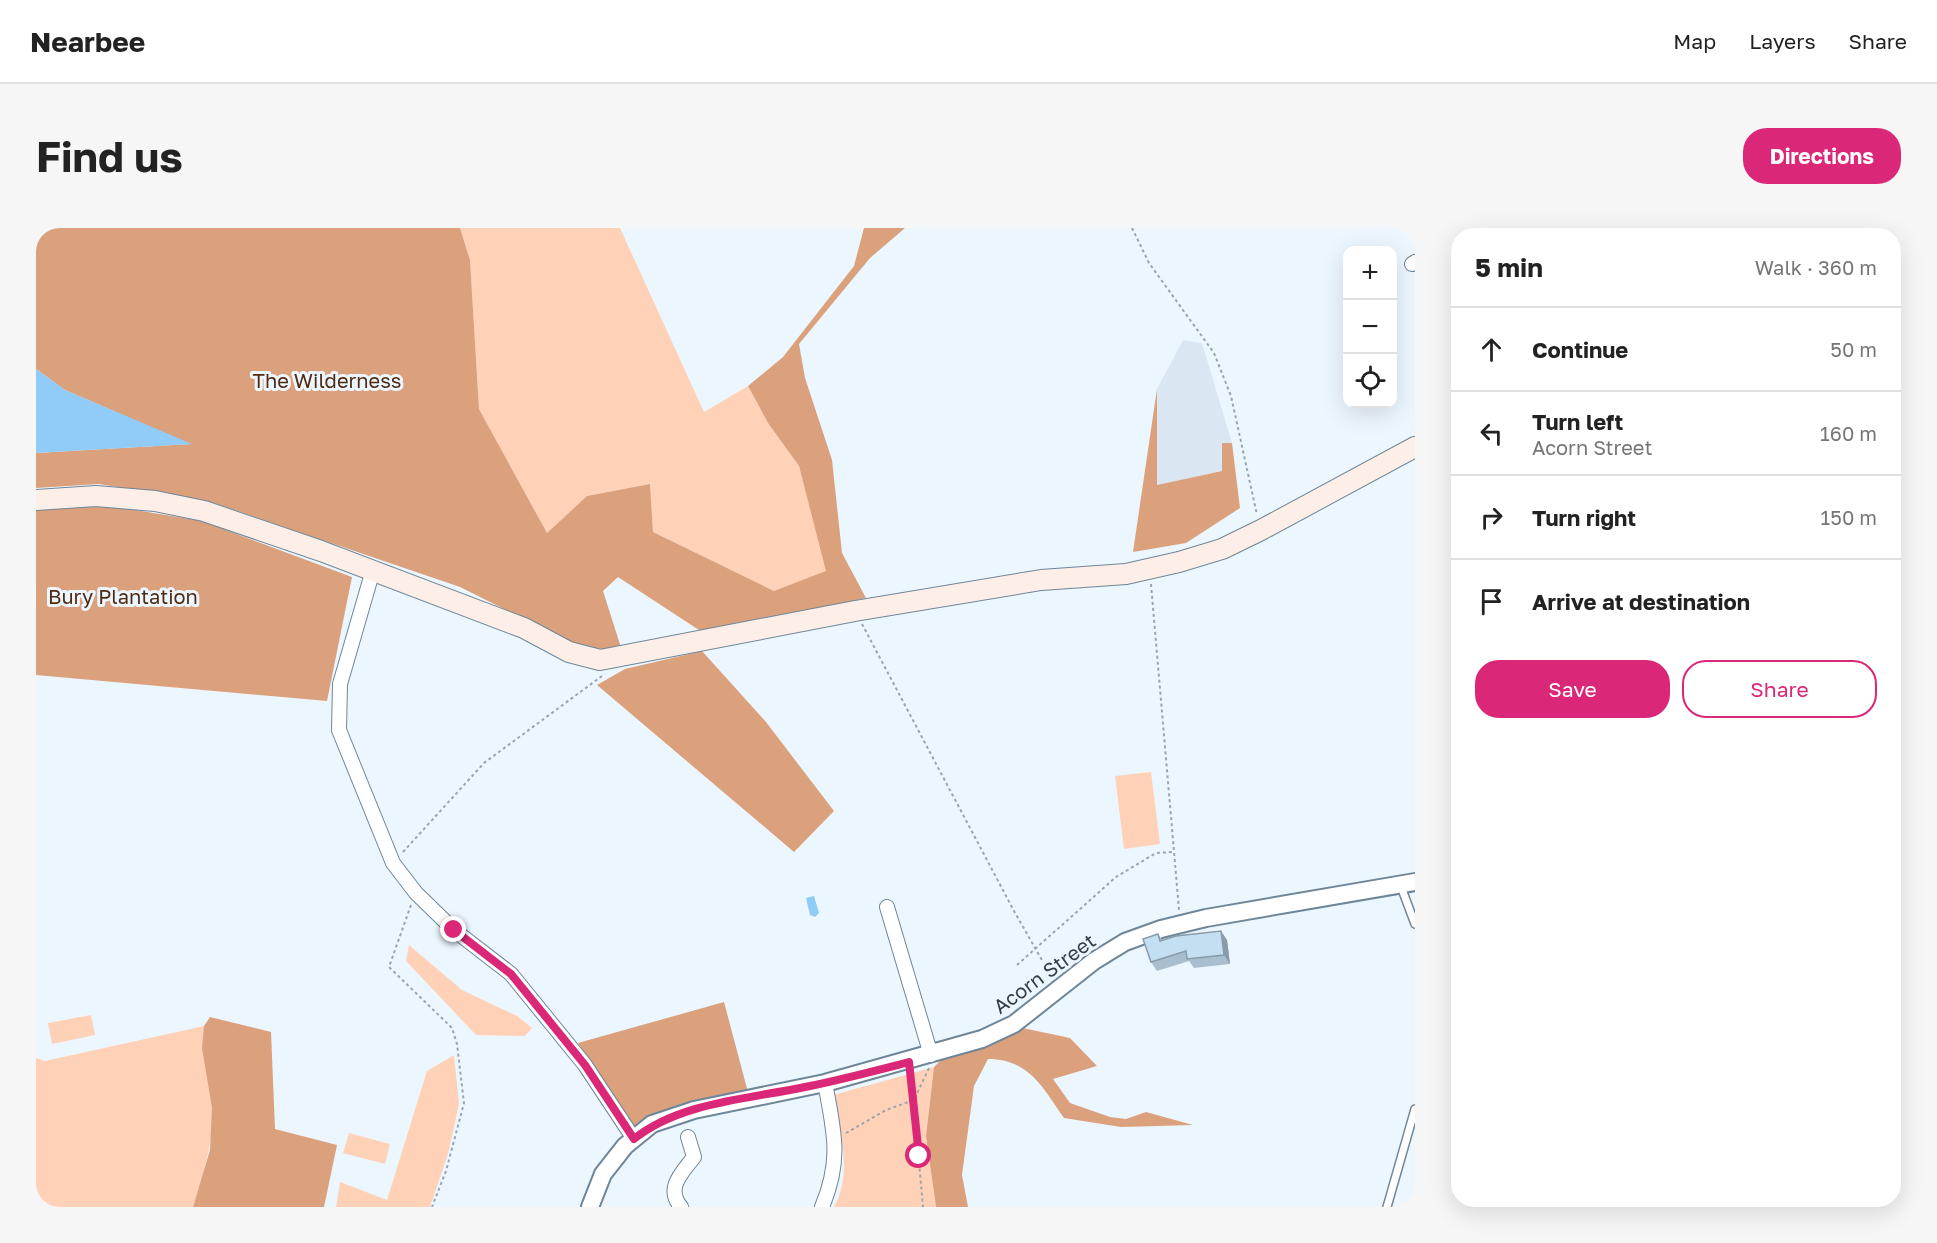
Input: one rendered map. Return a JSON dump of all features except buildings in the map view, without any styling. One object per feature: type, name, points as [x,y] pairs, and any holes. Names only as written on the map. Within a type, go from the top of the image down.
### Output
[{"type":"main road","points":[[36,501],[96,496],[155,501],[204,511],[373,570],[524,628],[569,652],[600,660],[855,611],[1041,580],[1150,569],[1222,549],[1415,447]]},
{"type":"street","points":[[373,570],[340,684],[339,730],[393,863],[416,893],[454,930],[511,974],[585,1065],[634,1139]]},
{"type":"street","name":"Acorn Street","points":[[590,1207],[603,1174],[625,1146],[652,1124],[694,1110],[825,1083],[909,1062],[982,1039],[1014,1024],[1058,988],[1125,942],[1180,924],[1407,883]]},
{"type":"street","points":[[887,908],[929,1056]]},
{"type":"street","points":[[822,1207],[831,1186],[837,1157],[825,1083]]},
{"type":"street","points":[[681,1207],[674,1192],[675,1182],[694,1157],[688,1137]]},
{"type":"lane","points":[[1407,883],[1415,924]]},
{"type":"lane","points":[[1387,1207],[1415,1109]]},
{"type":"path","points":[[1132,228],[1149,263],[1214,353],[1231,396],[1261,530]]},
{"type":"path","points":[[1150,569],[1180,924]]},
{"type":"path","points":[[855,611],[1058,988]]},
{"type":"path","points":[[393,863],[484,764],[597,681],[621,657]]},
{"type":"path","points":[[1017,965],[1116,877],[1156,853],[1174,852]]},
{"type":"path","points":[[416,893],[389,968],[452,1028],[464,1103],[446,1171],[432,1207]]},
{"type":"path","points":[[834,1139],[886,1110],[914,1101],[929,1068],[929,1056]]},
{"type":"path","points":[[909,1062],[923,1207]]},
{"type":"shaded area","points":[[460,228],[620,228],[704,412],[748,386],[768,423],[799,466],[827,572],[774,591],[653,532],[650,484],[587,496],[547,533],[479,409],[470,260]]},
{"type":"shaded area","points":[[1183,340],[1202,343],[1232,443],[1222,444],[1222,471],[1157,485],[1157,389]]},
{"type":"shaded area","points":[[1151,772],[1160,844],[1124,849],[1115,776]]},
{"type":"shaded area","points":[[409,945],[462,990],[517,1016],[532,1028],[525,1036],[476,1035],[406,961]]},
{"type":"shaded area","points":[[91,1015],[95,1035],[52,1044],[48,1023]]},
{"type":"shaded area","points":[[204,1026],[205,1056],[212,1106],[212,1132],[193,1207],[36,1207],[36,1058],[45,1061]]},
{"type":"shaded area","points":[[454,1055],[459,1104],[448,1154],[430,1207],[336,1207],[340,1182],[387,1200],[427,1071]]},
{"type":"shaded area","points":[[934,1067],[926,1136],[936,1207],[834,1207],[840,1194],[844,1166],[833,1095]]},
{"type":"shaded area","points":[[349,1133],[390,1144],[385,1164],[343,1153]]},
{"type":"green space","name":"The Wilderness","points":[[36,228],[460,228],[470,260],[479,409],[547,533],[587,496],[650,484],[653,532],[774,591],[826,571],[799,466],[768,423],[748,386],[783,357],[854,266],[864,228],[905,228],[870,258],[799,344],[805,378],[832,460],[842,553],[866,598],[702,632],[618,577],[603,591],[624,657],[596,655],[460,587],[214,503],[99,484],[36,488],[36,453],[190,444],[65,390],[36,369]]},
{"type":"green space","points":[[1157,389],[1157,485],[1222,471],[1222,443],[1232,443],[1240,508],[1186,543],[1133,552]]},
{"type":"green space","name":"Bury Plantation","points":[[105,505],[202,521],[352,577],[327,701],[36,675],[36,508]]},
{"type":"green space","points":[[702,651],[766,722],[834,811],[794,852],[597,685],[625,669]]},
{"type":"green space","points":[[724,1002],[749,1096],[658,1122],[633,1143],[578,1043]]},
{"type":"green space","points":[[210,1017],[271,1032],[275,1129],[337,1145],[324,1207],[193,1207],[210,1150],[212,1108],[202,1048],[204,1026]]},
{"type":"green space","points":[[1018,1027],[1070,1038],[1097,1066],[1053,1079],[1070,1103],[1110,1117],[1126,1119],[1146,1112],[1193,1125],[1121,1127],[1064,1118],[1042,1086],[1025,1070],[1002,1060],[988,1059],[974,1086],[962,1175],[968,1207],[936,1207],[926,1136],[934,1067],[944,1057]]},
{"type":"water","points":[[36,369],[65,390],[192,444],[36,453]]},
{"type":"water","points":[[814,896],[819,913],[815,917],[810,915],[806,898]]},
{"type":"route","points":[[454,930],[511,974],[585,1065],[634,1139],[652,1124],[694,1110],[825,1083],[909,1062],[919,1156]]}]
